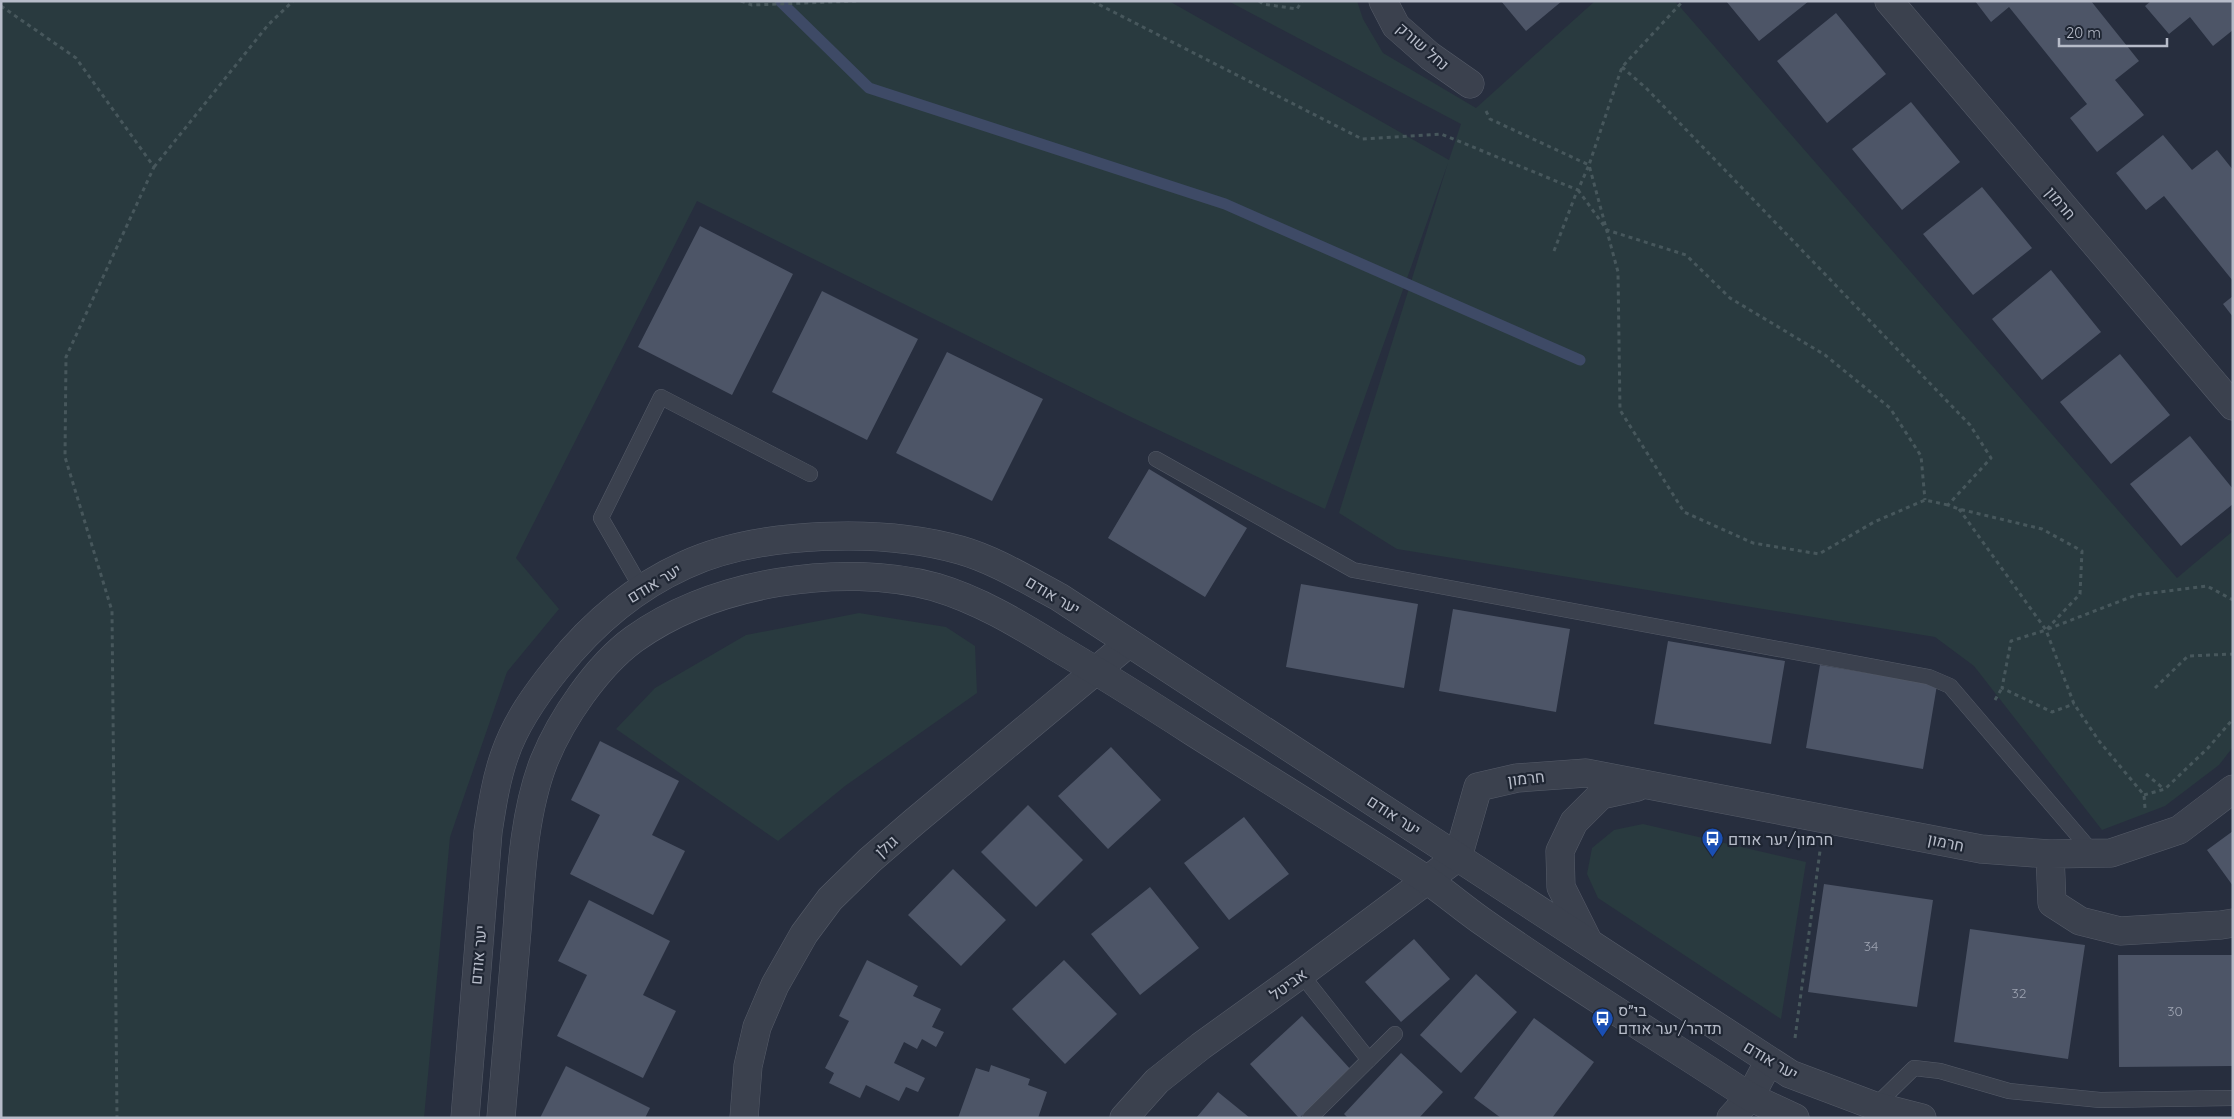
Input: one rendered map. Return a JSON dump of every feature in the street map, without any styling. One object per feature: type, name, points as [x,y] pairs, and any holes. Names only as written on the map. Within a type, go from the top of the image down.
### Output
[{"type":"street","name":"נחל שורק","points":[[1383,1],[1396,26],[1430,56],[1470,84]]},
{"type":"street","name":"חרמון","points":[[1889,1],[2233,406]]},
{"type":"street","name":"יער אודם","points":[[465,1118],[488,832],[493,794],[505,754],[521,718],[544,684],[574,646],[607,613],[642,589],[686,564],[719,553],[767,542],[820,536],[873,536],[916,540],[961,550],[1009,570],[1059,597],[1780,1067],[1875,1106],[1922,1118]]},
{"type":"street","points":[[501,1118],[522,868],[532,803],[540,774],[557,732],[579,699],[607,664],[633,640],[704,602],[747,588],[794,580],[842,576],[887,578],[933,587],[980,602],[1096,671],[1426,879],[1487,925],[1750,1097],[1795,1118]]},
{"type":"street","name":"גולן","points":[[744,1118],[748,1066],[757,1026],[775,984],[804,934],[830,899],[870,860],[914,822],[1129,643]]},
{"type":"street","name":"חרמון","points":[[1458,857],[1478,787],[1516,778],[1586,773],[1981,849],[2050,854],[2111,853],[2179,830],[2233,790]]},
{"type":"street","name":"חרמון","points":[[1588,941],[1561,887],[1560,851],[1574,822],[1601,795],[1646,784]]},
{"type":"street","points":[[2050,854],[2052,903],[2080,921],[2120,931],[2233,923]]},
{"type":"street","name":"אביטל","points":[[1124,1118],[1158,1080],[1201,1046],[1302,974],[1426,879],[1458,857]]},
{"type":"street","points":[[1732,1118],[1780,1067]]},
{"type":"lane","points":[[642,589],[601,518],[661,397],[810,474]]},
{"type":"lane","points":[[1156,459],[1354,570],[1929,677],[1950,686],[2093,853]]},
{"type":"lane","points":[[1302,974],[1369,1060]]},
{"type":"lane","points":[[1310,1118],[1395,1034]]},
{"type":"lane","points":[[1875,1106],[1914,1068],[1940,1071],[2009,1091],[2100,1100],[2233,1098]]},
{"type":"path","points":[[117,1118],[112,611],[65,457],[66,357],[154,167],[268,25],[293,1]]},
{"type":"path","points":[[741,1],[752,5],[857,1]]},
{"type":"path","points":[[1092,1],[1362,139],[1441,134],[1578,190],[1607,230],[1686,255],[1730,298],[1825,356],[1890,408],[1921,456],[1925,500]]},
{"type":"path","points":[[1259,1],[1263,4],[1297,9],[1302,1]]},
{"type":"path","points":[[1554,250],[1589,165],[1622,68],[1683,1]]},
{"type":"path","points":[[1,6],[76,58],[154,167]]},
{"type":"path","points":[[1622,68],[1647,89],[1970,425],[1991,458],[1948,504]]},
{"type":"path","points":[[1490,119],[1589,165],[1618,272],[1620,410],[1684,512],[1753,543],[1819,554],[1874,522],[1925,500],[2042,528],[2082,550],[2080,594],[2046,630]]},
{"type":"path","points":[[1959,509],[2046,630],[2074,704],[2099,741],[2144,796],[2165,789],[2208,748],[2233,720]]},
{"type":"path","points":[[2074,704],[2052,712],[2002,688],[2011,641],[2046,630],[2136,595],[2206,586],[2233,600]]},
{"type":"path","points":[[2154,688],[2188,656],[2233,654]]},
{"type":"path","points":[[2146,774],[2165,789]]},
{"type":"path","points":[[1780,1067],[1824,818]]},
{"type":"shaded area","points":[[1,1],[1169,1],[1449,160],[1461,124],[1228,1],[1357,1],[1363,19],[1383,53],[1476,108],[1595,1],[1675,1],[2177,578],[2233,531],[2233,747],[2219,765],[2165,806],[2102,830],[1974,666],[1935,637],[1397,549],[1339,513],[1448,163],[1325,509],[1131,417],[697,201],[516,558],[559,609],[507,672],[450,837],[424,1118],[1,1118]]},
{"type":"shaded area","points":[[859,613],[946,627],[975,646],[977,693],[845,786],[778,841],[616,729],[655,688],[746,635]]},
{"type":"shaded area","points":[[1643,824],[1806,862],[1781,1019],[1598,898],[1587,874],[1592,848],[1614,830]]},
{"type":"building","points":[[1501,1],[1562,1],[1526,31]]},
{"type":"building","points":[[1726,1],[1809,1],[1759,41]]},
{"type":"building","points":[[1975,1],[2091,1],[2139,61],[2115,80],[2144,115],[2097,152],[2070,118],[2087,104],[2009,7],[1991,22]]},
{"type":"building","points":[[2151,1],[2233,1],[2233,30],[2213,46],[2190,17],[2169,34],[2145,6]]},
{"type":"building","points":[[1836,13],[1886,74],[1827,123],[1777,61]]},
{"type":"building","points":[[1911,102],[1960,162],[1902,210],[1852,149]]},
{"type":"building","points":[[2163,135],[2192,170],[2217,150],[2233,170],[2233,281],[2164,196],[2146,210],[2116,173]]},
{"type":"building","points":[[1982,187],[2032,248],[1973,295],[1923,234]]},
{"type":"building","points":[[700,226],[793,274],[732,395],[638,347]]},
{"type":"building","points":[[2051,270],[2101,332],[2042,380],[1992,319]]},
{"type":"building","points":[[822,291],[918,339],[867,440],[772,392]]},
{"type":"building","points":[[2233,296],[2233,317],[2223,304]]},
{"type":"building","points":[[947,352],[1043,399],[992,501],[896,453]]},
{"type":"building","points":[[2120,354],[2170,415],[2111,464],[2060,402]]},
{"type":"building","points":[[2190,436],[2233,489],[2233,504],[2181,546],[2130,484]]},
{"type":"building","points":[[1149,469],[1247,528],[1205,597],[1108,538]]},
{"type":"building","points":[[1301,584],[1418,604],[1404,688],[1286,667]]},
{"type":"building","points":[[1453,609],[1570,629],[1556,712],[1439,691]]},
{"type":"building","points":[[1668,641],[1785,661],[1771,744],[1654,724]]},
{"type":"building","points":[[1820,665],[1937,685],[1923,769],[1806,748]]},
{"type":"building","points":[[600,741],[679,781],[652,835],[685,851],[653,915],[570,874],[600,815],[571,800]]},
{"type":"building","points":[[1111,747],[1161,800],[1108,849],[1058,796]]},
{"type":"building","points":[[1028,805],[1083,860],[1036,907],[981,852]]},
{"type":"building","points":[[1244,817],[1289,874],[1229,920],[1184,863]]},
{"type":"building","points":[[2233,831],[2233,886],[2207,850]]},
{"type":"building","points":[[953,869],[1006,920],[961,966],[908,915]]},
{"type":"building","points":[[1824,884],[1933,900],[1917,1007],[1808,992]]},
{"type":"building","points":[[1150,887],[1199,948],[1140,995],[1091,934]]},
{"type":"building","points":[[589,900],[670,941],[643,995],[676,1011],[643,1078],[557,1036],[587,975],[558,961]]},
{"type":"building","points":[[1970,929],[2085,945],[2068,1059],[1954,1042]]},
{"type":"building","points":[[1414,939],[1450,979],[1401,1022],[1365,982]]},
{"type":"building","points":[[2118,955],[2232,955],[2232,1066],[2119,1067]]},
{"type":"building","points":[[867,960],[918,986],[913,996],[941,1009],[932,1027],[944,1032],[936,1047],[922,1039],[917,1049],[904,1042],[894,1063],[925,1078],[918,1092],[906,1087],[899,1101],[866,1085],[860,1098],[829,1083],[834,1073],[825,1068],[849,1021],[839,1016]]},
{"type":"building","points":[[1064,960],[1117,1014],[1065,1064],[1012,1009]]},
{"type":"building","points":[[1476,974],[1517,1012],[1461,1073],[1420,1035]]},
{"type":"building","points":[[1302,1016],[1352,1071],[1299,1118],[1250,1064]]},
{"type":"building","points":[[1534,1018],[1594,1062],[1552,1118],[1501,1118],[1474,1098]]},
{"type":"building","points":[[1401,1053],[1443,1092],[1419,1118],[1348,1118],[1344,1114]]},
{"type":"building","points":[[991,1065],[1030,1079],[1028,1085],[1047,1092],[1038,1118],[958,1118],[976,1068],[989,1072]]},
{"type":"building","points":[[566,1066],[650,1108],[645,1118],[540,1118]]},
{"type":"building","points":[[1218,1092],[1250,1118],[1196,1118]]},
{"type":"waterway","points":[[780,1],[869,88],[1225,204],[1580,360]]},
{"type":"place","name":"חרמון/יער אודם","points":[[1712,858]]},
{"type":"place","name":"בי״ס תדהר/יער אודם","points":[[1602,1038]]}]
